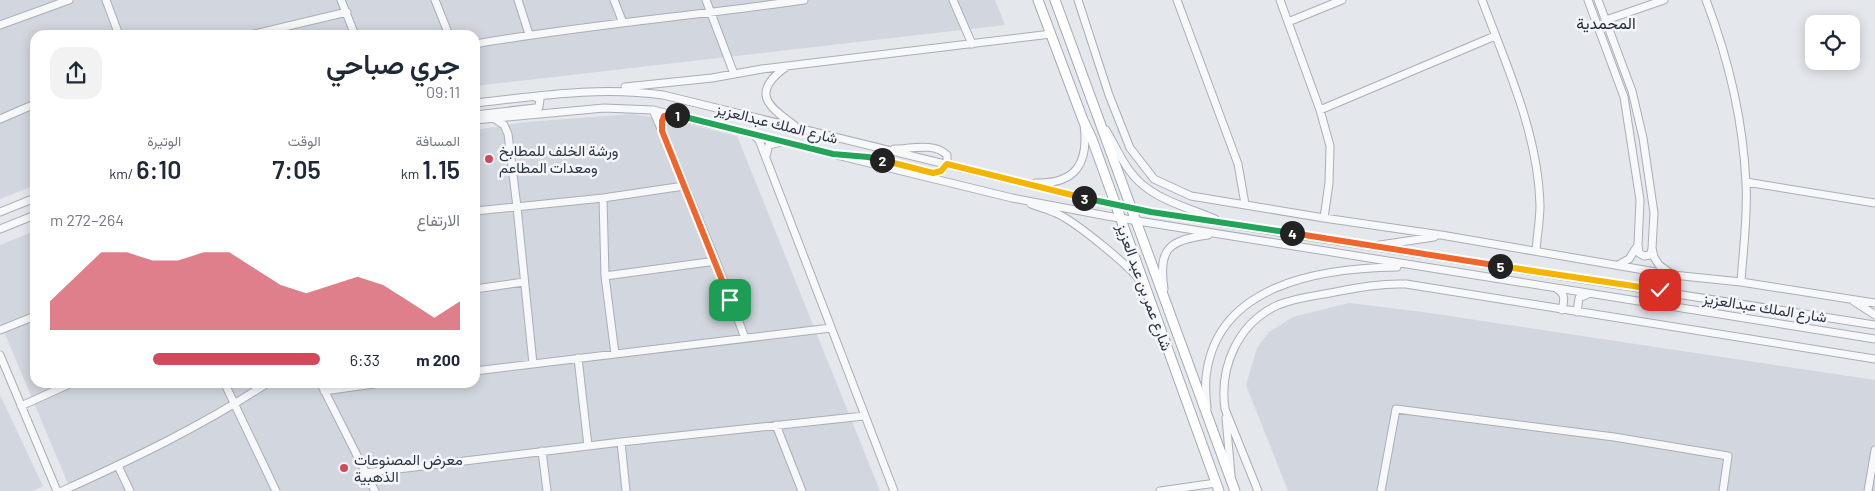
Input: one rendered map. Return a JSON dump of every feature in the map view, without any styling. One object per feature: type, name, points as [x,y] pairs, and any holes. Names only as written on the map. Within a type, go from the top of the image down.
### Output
[{"type":"main road","name":"شارع عمر بن عبد العزيز","points":[[1038,0],[1083,120],[1092,139],[1218,487]]},
{"type":"main road","name":"شارع عمر بن عبد العزيز","points":[[1055,0],[1232,488]]},
{"type":"main road","points":[[1218,487],[1224,482],[1232,488]]},
{"type":"street","points":[[0,25],[69,0]]},
{"type":"street","points":[[106,0],[117,30]]},
{"type":"street","points":[[341,0],[353,30]]},
{"type":"street","points":[[435,0],[446,30]]},
{"type":"street","points":[[518,0],[529,34]]},
{"type":"street","points":[[614,0],[623,23]]},
{"type":"street","points":[[706,0],[734,74]]},
{"type":"street","points":[[480,43],[529,34],[804,0]]},
{"type":"street","points":[[953,0],[972,44]]},
{"type":"street","points":[[1060,0],[1062,18]]},
{"type":"street","points":[[1078,0],[1109,95],[1130,148],[1154,179],[1191,196],[1441,235],[1673,275],[1741,282],[1875,303]]},
{"type":"street","points":[[1177,0],[1238,164],[1245,204]]},
{"type":"street","points":[[1280,0],[1320,110],[1330,146],[1329,183],[1324,218]]},
{"type":"street","points":[[1288,22],[1342,0]]},
{"type":"street","points":[[1482,0],[1528,125],[1536,164],[1540,207],[1536,251]]},
{"type":"street","points":[[1588,0],[1624,97],[1640,200],[1639,253],[1644,256],[1650,255],[1654,213],[1643,138],[1632,91],[1598,0]]},
{"type":"street","points":[[1606,20],[1664,0]]},
{"type":"street","points":[[1706,0],[1722,43],[1732,78],[1739,116],[1746,182],[1741,282]]},
{"type":"street","points":[[271,30],[347,12]]},
{"type":"street","points":[[595,91],[712,78],[789,66],[1051,34]]},
{"type":"street","points":[[1320,110],[1496,36]]},
{"type":"street","points":[[789,66],[771,80],[767,89],[767,98],[774,111],[798,128]]},
{"type":"street","name":"شارع الملك عبدالعزيز","points":[[480,103],[595,91],[626,91],[662,95],[1115,205],[1875,325]]},
{"type":"street","points":[[480,114],[539,107],[541,102],[536,97]]},
{"type":"street","points":[[0,119],[30,106]]},
{"type":"street","name":"شارع الملك عبدالعزيز","points":[[480,119],[604,108],[653,110],[1012,198],[1136,221],[1875,339]]},
{"type":"street","points":[[653,110],[716,261],[745,338]]},
{"type":"street","points":[[1096,112],[1130,171],[1146,188],[1166,200],[1225,223]]},
{"type":"street","points":[[662,131],[662,118],[674,114]]},
{"type":"street","points":[[493,118],[501,122],[506,129],[517,206],[533,364]]},
{"type":"street","points":[[1021,182],[1053,183],[1068,177],[1074,172],[1080,165],[1085,150],[1086,141],[1083,120]]},
{"type":"street","points":[[752,134],[759,140],[894,491]]},
{"type":"street","points":[[766,159],[769,145],[776,142],[786,142]]},
{"type":"street","points":[[833,154],[868,157],[933,173],[941,171],[947,164],[948,159],[944,153],[929,148],[881,148]]},
{"type":"street","points":[[1746,182],[1875,203]]},
{"type":"street","points":[[480,210],[602,198],[684,186]]},
{"type":"street","points":[[602,198],[605,276],[615,354]]},
{"type":"street","points":[[1012,198],[1058,214],[1070,221],[1132,270],[1145,289]]},
{"type":"street","points":[[0,212],[30,200]]},
{"type":"street","points":[[0,229],[30,217]]},
{"type":"street","points":[[1165,299],[1161,270],[1164,258],[1170,248],[1180,240],[1216,234]]},
{"type":"street","points":[[1374,246],[1441,235]]},
{"type":"street","points":[[1616,265],[1629,259],[1638,245]]},
{"type":"street","points":[[1652,248],[1656,261],[1673,275]]},
{"type":"street","points":[[605,276],[716,261]]},
{"type":"street","points":[[1207,416],[1206,379],[1214,347],[1231,319],[1254,298],[1286,283],[1341,270],[1372,267],[1419,267]]},
{"type":"street","points":[[480,288],[524,282]]},
{"type":"street","points":[[1258,491],[1226,409],[1223,396],[1225,371],[1234,347],[1257,318],[1293,300],[1369,285],[1406,284],[1875,359]]},
{"type":"street","points":[[1557,288],[1564,297],[1562,310]]},
{"type":"street","points":[[1577,312],[1580,298],[1590,294]]},
{"type":"street","points":[[1849,298],[1875,315]]},
{"type":"street","points":[[0,330],[30,318]]},
{"type":"street","points":[[480,370],[831,328]]},
{"type":"street","points":[[0,355],[57,491]]},
{"type":"street","points":[[578,358],[588,446]]},
{"type":"street","points":[[21,406],[61,388]]},
{"type":"street","points":[[227,388],[276,491]]},
{"type":"street","points":[[62,491],[118,466],[235,405],[260,388]]},
{"type":"street","points":[[323,388],[374,491]]},
{"type":"street","points":[[324,391],[345,388]]},
{"type":"street","points":[[1226,409],[1232,488]]},
{"type":"street","points":[[1381,491],[1396,409],[1614,437],[1728,456],[1723,491]]},
{"type":"street","points":[[365,473],[542,451],[864,416]]},
{"type":"street","points":[[776,425],[802,491]]},
{"type":"street","points":[[621,442],[626,491]]},
{"type":"street","points":[[1868,491],[1875,450]]},
{"type":"street","points":[[542,451],[547,491]]},
{"type":"street","points":[[118,466],[130,491]]},
{"type":"street","points":[[1160,491],[1218,487]]},
{"type":"shaded area","points":[[0,0],[995,0],[1005,25],[480,85],[480,30],[30,30],[30,187],[0,199]]},
{"type":"shaded area","points":[[633,114],[679,122],[737,136],[880,491],[71,491],[0,322],[0,245],[30,233],[30,388],[480,388],[480,129],[526,122]]},
{"type":"shaded area","points":[[1349,303],[1423,312],[1875,380],[1875,491],[1288,491],[1246,385],[1257,348],[1269,332],[1293,317]]},
{"type":"shaded area","points":[[0,395],[43,486],[33,491],[0,491]]},
{"type":"place","name":"ورشة الخلف للمطابخ ومعدات المطاعم","points":[[489,159]]},
{"type":"place","name":"معرض المصنوعات الذهبية","points":[[344,468]]},
{"type":"district","name":"المحمدية","points":[[1606,22]]},
{"type":"route","points":[[730,300],[716,261],[662,131],[662,118],[664,116],[674,114],[833,154],[868,157],[928,172],[938,173],[947,164],[1092,200],[1151,212],[1660,290]]}]
